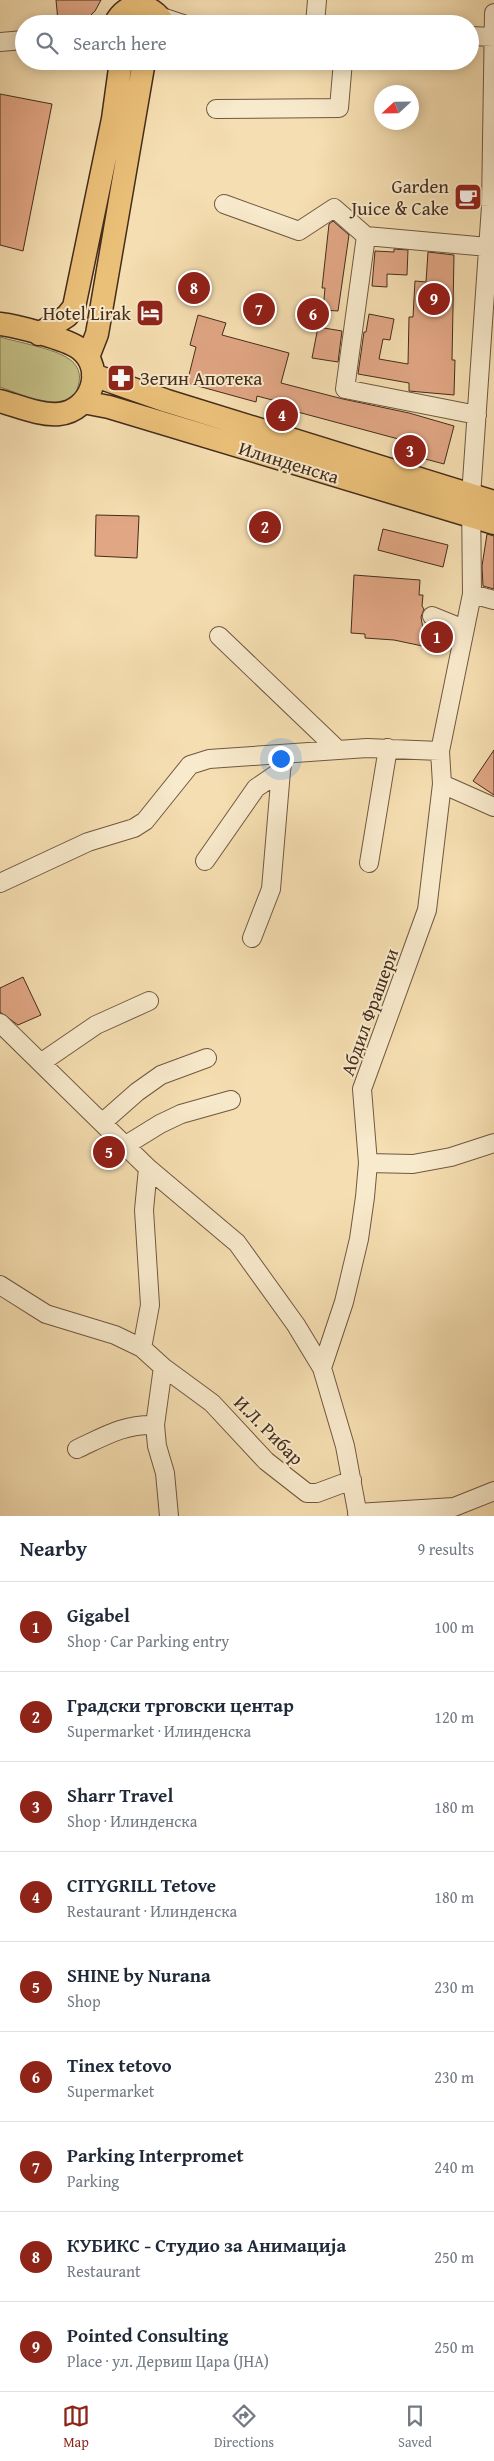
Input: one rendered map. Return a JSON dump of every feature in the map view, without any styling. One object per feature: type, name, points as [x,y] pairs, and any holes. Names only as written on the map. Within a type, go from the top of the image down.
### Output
[{"type":"main road","points":[[121,15],[123,12],[152,10]]},
{"type":"main road","points":[[38,334],[67,316],[74,307],[112,119],[120,70]]},
{"type":"main road","points":[[1,403],[58,415],[76,409],[84,402],[92,385],[90,366],[142,70]]},
{"type":"main road","name":"Илинденска","points":[[0,324],[73,344],[90,366],[167,401],[471,506],[494,523]]},
{"type":"main road","name":"Илинденска","points":[[84,402],[109,407],[471,506],[494,502]]},
{"type":"street","points":[[316,15],[317,0]]},
{"type":"street","name":"Абдил Фрашери","points":[[322,1368],[344,1302],[359,1239],[368,1163],[362,1089],[427,910],[442,784],[440,751],[472,594],[471,506],[491,206],[494,14]]},
{"type":"street","points":[[479,36],[494,37]]},
{"type":"street","points":[[0,42],[15,41]]},
{"type":"street","points":[[216,109],[339,108],[343,70]]},
{"type":"street","points":[[224,204],[300,231],[334,208],[366,236],[488,247]]},
{"type":"street","points":[[366,236],[345,389],[477,415]]},
{"type":"street","points":[[472,594],[494,600]]},
{"type":"street","points":[[432,616],[464,629]]},
{"type":"street","points":[[219,636],[338,750]]},
{"type":"street","points":[[0,883],[88,842],[134,828],[145,821],[190,765],[209,759],[283,762],[338,750],[388,748],[440,751]]},
{"type":"street","points":[[369,863],[388,748]]},
{"type":"street","points":[[205,861],[256,788],[283,762]]},
{"type":"street","points":[[252,938],[271,889],[283,762]]},
{"type":"street","points":[[442,784],[494,807]]},
{"type":"street","points":[[42,1062],[96,1026],[149,1001]]},
{"type":"street","points":[[0,1023],[42,1062],[148,1168],[237,1243],[296,1324],[322,1368],[345,1446],[357,1514],[454,1507],[494,1491]]},
{"type":"street","points":[[103,1122],[137,1092],[161,1076],[207,1058]]},
{"type":"street","points":[[126,1145],[160,1124],[181,1114],[231,1100]]},
{"type":"street","points":[[368,1163],[413,1164],[451,1157],[494,1144]]},
{"type":"street","points":[[142,1348],[150,1305],[144,1210],[148,1168]]},
{"type":"street","points":[[0,1285],[46,1314],[115,1335],[142,1348],[163,1367],[155,1425],[157,1446],[165,1473],[169,1516]]},
{"type":"street","name":"И.Л. Рибар","points":[[163,1367],[212,1403],[266,1462],[307,1494],[317,1493],[352,1480]]},
{"type":"street","points":[[77,1449],[118,1430],[136,1425],[155,1425]]},
{"type":"shaded area","points":[[0,337],[46,349],[63,355],[72,361],[79,372],[79,382],[75,393],[68,399],[57,402],[33,398],[0,387]]},
{"type":"building","points":[[56,0],[101,0],[91,15],[57,15]]},
{"type":"building","points":[[0,94],[52,104],[23,251],[0,245]]},
{"type":"building","points":[[333,221],[349,235],[338,311],[323,310],[325,288],[322,288],[329,224]]},
{"type":"building","points":[[394,249],[408,250],[407,275],[387,274],[387,287],[372,286],[375,251],[394,252]]},
{"type":"building","points":[[428,252],[454,255],[452,360],[455,360],[454,395],[409,391],[409,383],[358,374],[364,332],[366,332],[369,314],[394,319],[390,340],[383,339],[379,359],[408,364],[409,317],[413,317],[415,281],[426,282]]},
{"type":"building","points":[[198,315],[226,323],[222,335],[289,353],[281,383],[409,413],[454,426],[444,464],[414,456],[417,444],[279,407],[280,402],[257,396],[256,402],[187,383],[196,347],[190,345]]},
{"type":"building","points":[[318,327],[342,331],[338,362],[312,358]]},
{"type":"building","points":[[96,515],[139,516],[137,558],[95,556]]},
{"type":"building","points":[[383,529],[448,545],[443,567],[378,550]]},
{"type":"building","points":[[487,534],[494,536],[494,589],[483,586],[482,566]]},
{"type":"building","points":[[354,575],[420,580],[419,595],[423,595],[422,606],[424,609],[421,617],[423,629],[447,638],[446,651],[394,640],[365,638],[365,634],[351,633]]},
{"type":"building","points":[[494,750],[494,795],[473,781]]},
{"type":"building","points":[[23,977],[41,1015],[18,1025],[0,1012],[0,988]]},
{"type":"place","name":"Garden Juice & Cake","points":[[468,197]]},
{"type":"place","name":"КУБИКС - Студио за Анимација","points":[[194,288]]},
{"type":"place","name":"Pointed Consulting","points":[[434,299]]},
{"type":"place","name":"Parking Interpromet","points":[[259,309]]},
{"type":"place","name":"Hotel Lirak","points":[[150,313]]},
{"type":"place","name":"Tinex tetovo","points":[[313,314]]},
{"type":"place","name":"Зегин Апотека","points":[[121,378]]},
{"type":"place","name":"CITYGRILL Tetove","points":[[282,415]]},
{"type":"place","name":"Sharr Travel","points":[[410,451]]},
{"type":"place","name":"Градски трговски центар","points":[[265,527]]},
{"type":"place","name":"Gigabel","points":[[437,637]]},
{"type":"place","name":"SHINE by Nurana","points":[[109,1152]]}]
